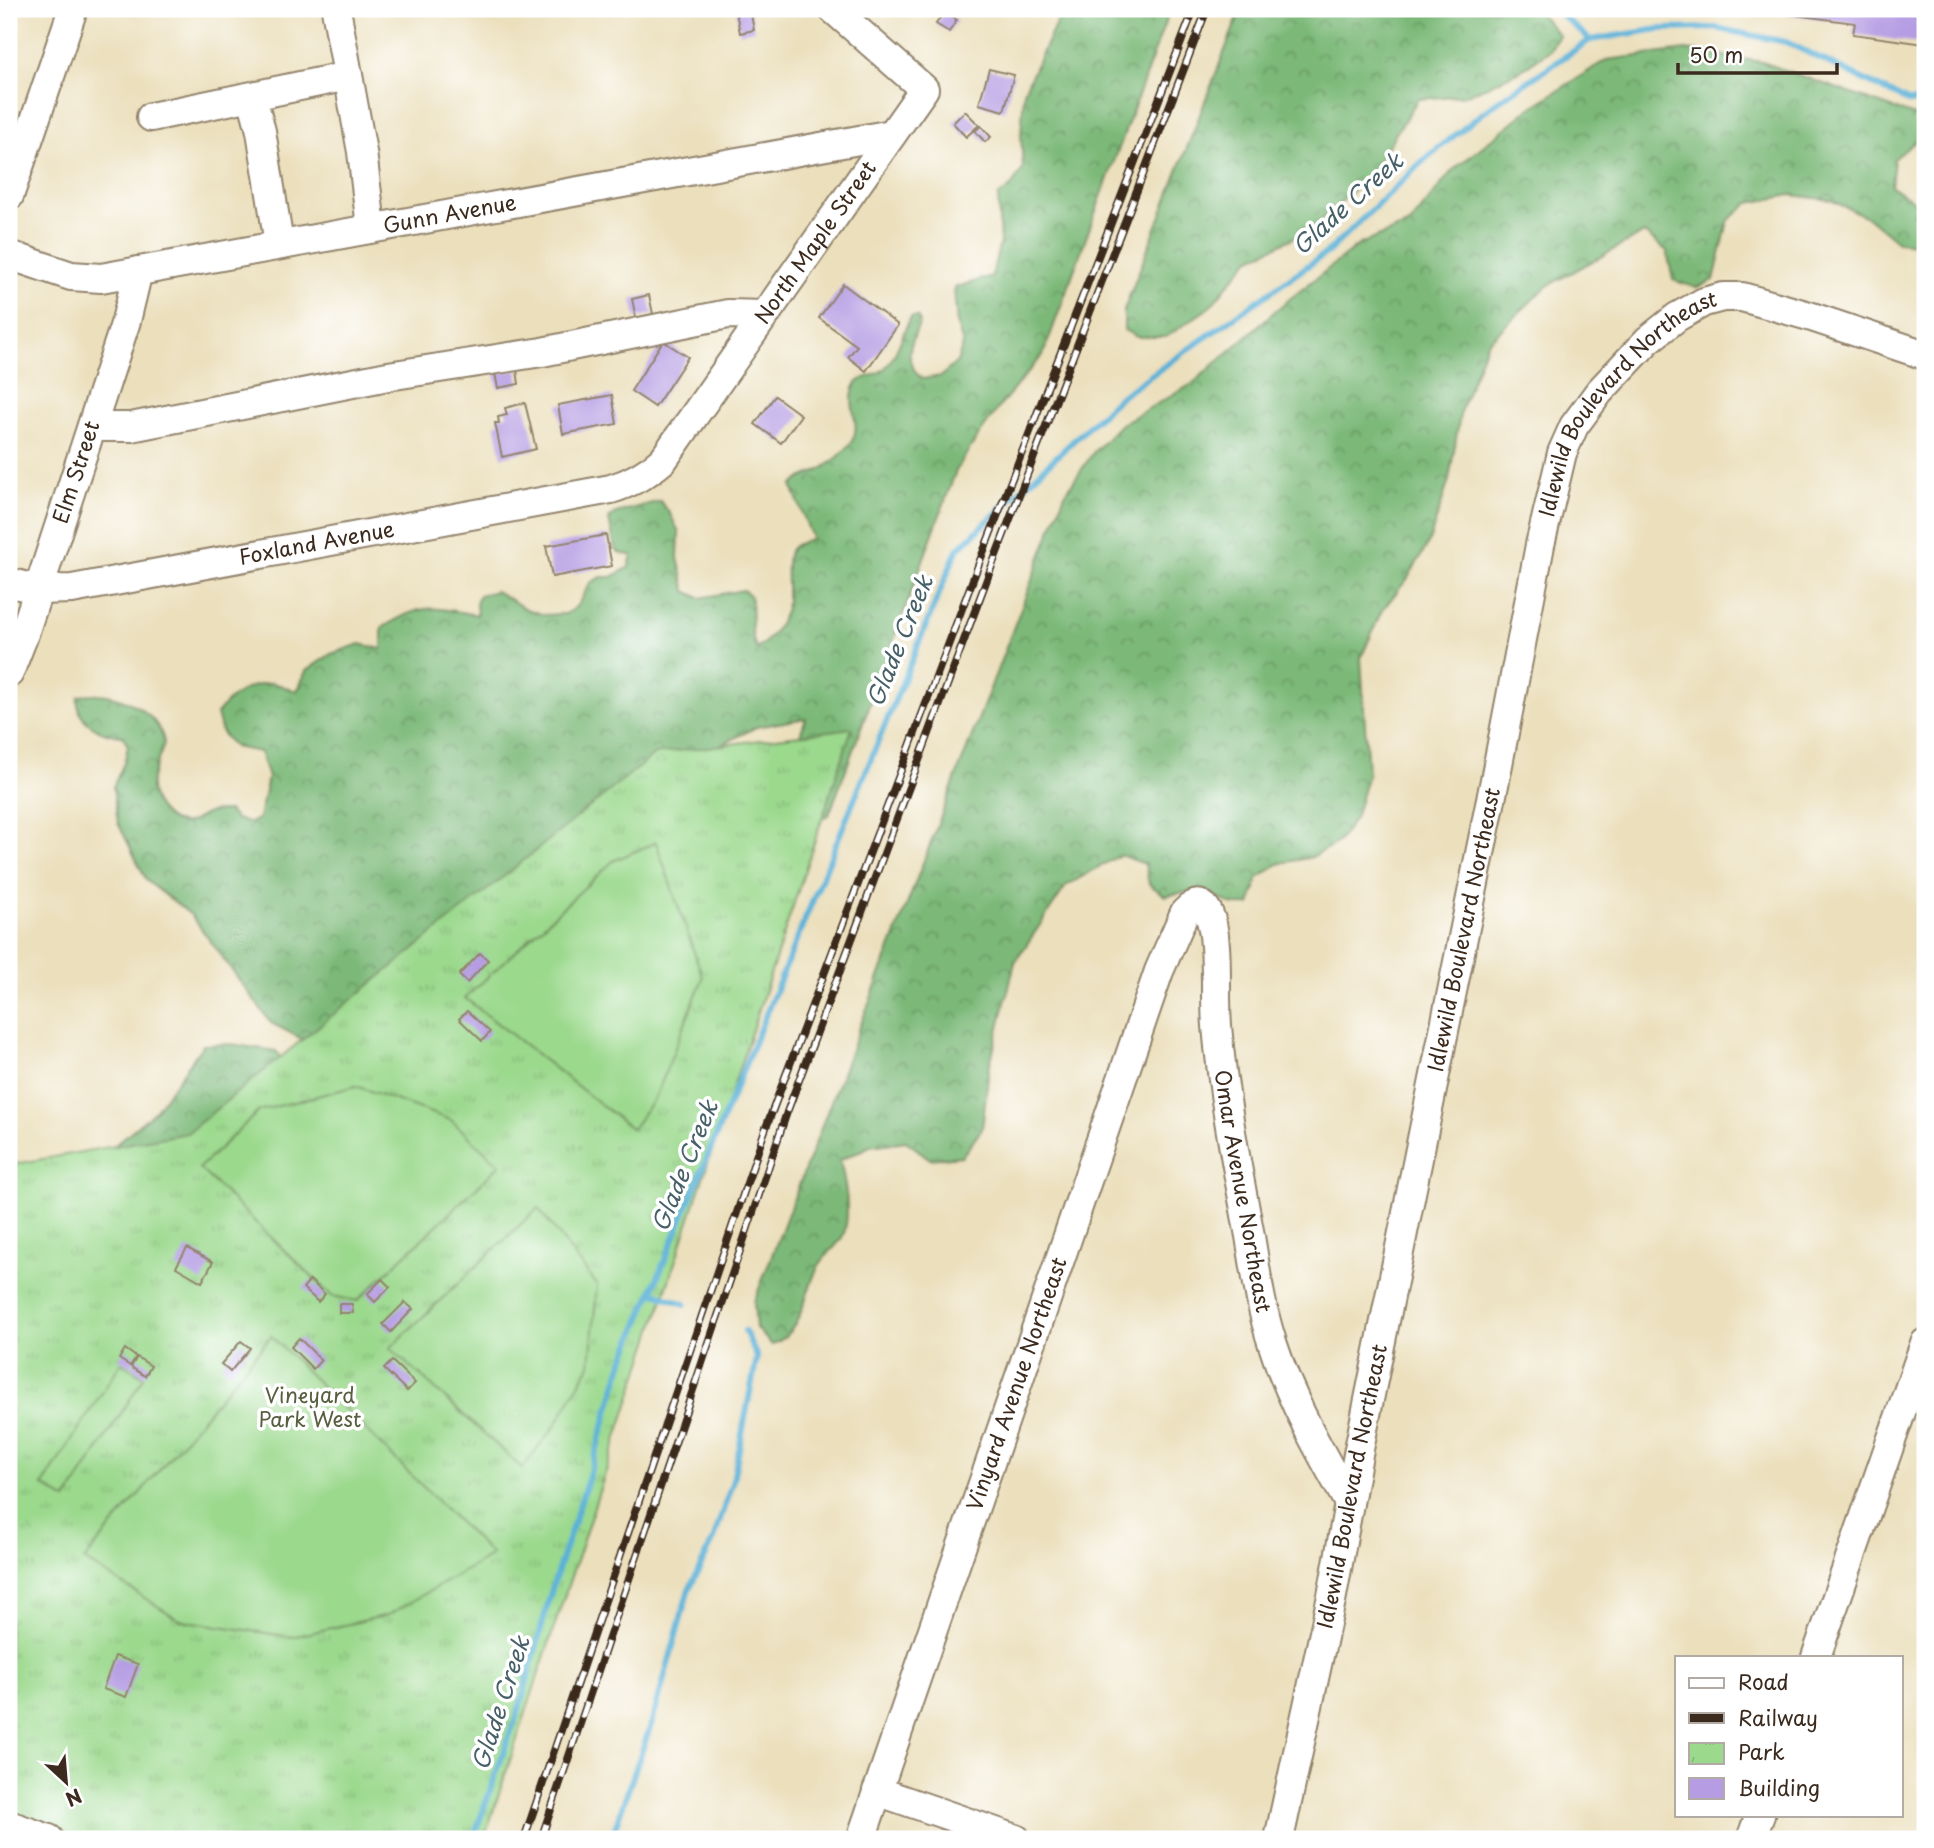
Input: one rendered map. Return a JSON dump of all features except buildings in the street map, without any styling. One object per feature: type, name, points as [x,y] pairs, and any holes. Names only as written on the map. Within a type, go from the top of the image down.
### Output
[{"type":"street","points":[[9,196],[73,9]]},
{"type":"street","points":[[336,9],[362,152],[371,227]]},
{"type":"street","name":"North Maple Street","points":[[626,484],[649,472],[663,460],[924,89],[833,9]]},
{"type":"street","points":[[151,117],[348,76]]},
{"type":"street","points":[[252,97],[261,131],[279,244]]},
{"type":"street","name":"Gunn Avenue","points":[[9,255],[80,277],[102,278],[892,134]]},
{"type":"street","name":"Elm Street","points":[[9,673],[92,427],[126,321],[138,271]]},
{"type":"street","name":"Idlewild Boulevard Northeast","points":[[1279,1839],[1332,1596],[1540,545],[1562,453],[1574,426],[1599,392],[1648,340],[1677,317],[1704,302],[1723,297],[1742,297],[1810,316],[1925,355]]},
{"type":"street","points":[[92,427],[131,427],[388,376],[542,352],[728,314],[765,315]]},
{"type":"street","name":"Foxland Avenue","points":[[9,582],[38,590],[72,589],[366,536],[626,484]]},
{"type":"street","name":"Omar Avenue Northeast","points":[[1177,929],[1190,906],[1205,908],[1211,914],[1215,943],[1217,1026],[1264,1311],[1282,1370],[1311,1437],[1349,1503]]},
{"type":"street","name":"Vinyard Avenue Northeast","points":[[861,1839],[1159,971],[1177,929]]},
{"type":"street","points":[[1816,1656],[1925,1343]]},
{"type":"street","points":[[877,1791],[1016,1839]]},
{"type":"street","points":[[1751,1839],[1760,1816]]},
{"type":"street","points":[[9,1825],[48,1839]]},
{"type":"green space","points":[[1063,9],[1170,9],[1043,355],[996,411],[956,471],[829,815],[806,825],[778,797],[806,718],[756,727],[647,783],[310,1043],[271,1023],[191,915],[147,881],[118,823],[113,787],[128,746],[123,736],[99,730],[85,720],[78,706],[78,697],[104,694],[131,703],[153,720],[164,743],[152,778],[152,795],[168,817],[187,823],[212,812],[228,811],[236,819],[250,823],[259,818],[268,778],[260,752],[234,747],[222,733],[217,714],[233,697],[253,686],[269,683],[297,691],[306,671],[331,654],[360,644],[382,649],[382,628],[418,610],[438,609],[477,615],[479,595],[496,591],[526,609],[544,615],[565,614],[579,603],[590,583],[601,577],[612,577],[629,567],[632,555],[622,554],[615,549],[609,519],[616,513],[660,501],[679,532],[678,558],[686,591],[700,598],[743,590],[750,595],[753,637],[757,649],[775,631],[784,614],[789,553],[794,546],[812,538],[792,486],[801,478],[829,464],[842,454],[852,441],[856,428],[852,395],[856,384],[880,372],[889,363],[911,317],[917,317],[920,322],[911,345],[910,359],[922,379],[941,376],[957,362],[963,344],[957,325],[954,288],[992,276],[1000,242],[998,196],[1010,188],[1023,169],[1021,135],[1024,91]]},
{"type":"green space","points":[[1241,9],[1536,9],[1559,35],[1550,50],[1518,72],[1467,95],[1418,99],[1368,177],[1312,229],[1249,259],[1210,307],[1166,337],[1137,337],[1124,330],[1124,310]]},
{"type":"green space","points":[[1686,50],[1762,62],[1920,118],[1925,117],[1925,141],[1916,141],[1894,159],[1891,186],[1925,208],[1925,245],[1898,242],[1869,218],[1831,200],[1791,195],[1749,203],[1728,221],[1714,280],[1696,288],[1673,280],[1667,251],[1644,233],[1547,286],[1487,343],[1461,409],[1449,480],[1429,542],[1408,578],[1381,612],[1361,658],[1368,774],[1355,818],[1338,842],[1312,857],[1278,864],[1258,878],[1250,905],[1232,904],[1200,891],[1165,896],[1149,884],[1145,864],[1120,855],[1066,886],[1015,962],[989,1068],[982,1129],[962,1156],[930,1159],[906,1141],[870,1146],[840,1160],[847,1204],[845,1230],[817,1269],[796,1323],[790,1332],[772,1345],[756,1328],[754,1302],[1065,494],[1093,453],[1121,424],[1192,384],[1282,305],[1360,244],[1410,224],[1452,171],[1529,109],[1606,60]]},
{"type":"green space","name":"Vineyard Park West","points":[[852,728],[484,1839],[9,1839],[9,1165],[187,1133],[655,754]]},
{"type":"green space","points":[[656,842],[703,978],[656,1096],[632,1129],[465,998],[613,861]]},
{"type":"green space","points":[[229,1044],[276,1051],[287,1069],[198,1146],[101,1157],[155,1111],[203,1045]]},
{"type":"green space","points":[[356,1086],[451,1120],[500,1165],[357,1301],[332,1296],[199,1168],[259,1111]]},
{"type":"green space","points":[[538,1208],[597,1285],[590,1365],[555,1426],[522,1468],[390,1348]]},
{"type":"green space","points":[[271,1336],[492,1555],[388,1615],[292,1637],[180,1620],[84,1560]]},
{"type":"green space","points":[[121,1363],[144,1377],[66,1500],[43,1485]]},
{"type":"waterway","points":[[1555,9],[1590,40]]},
{"type":"waterway","name":"Glade Creek","points":[[473,1839],[520,1706],[553,1585],[622,1364],[957,550],[1120,397],[1329,251],[1425,159],[1494,104],[1590,40],[1659,29],[1715,28],[1786,42],[1910,102],[1925,100]]},
{"type":"waterway","points":[[652,1292],[685,1304]]},
{"type":"waterway","points":[[611,1839],[653,1719],[688,1592],[713,1541],[733,1480],[757,1357],[745,1331]]},
{"type":"railway","points":[[524,1839],[764,1133],[981,558],[1194,9]]},
{"type":"railway","points":[[541,1839],[787,1112],[993,563],[1207,9]]}]
